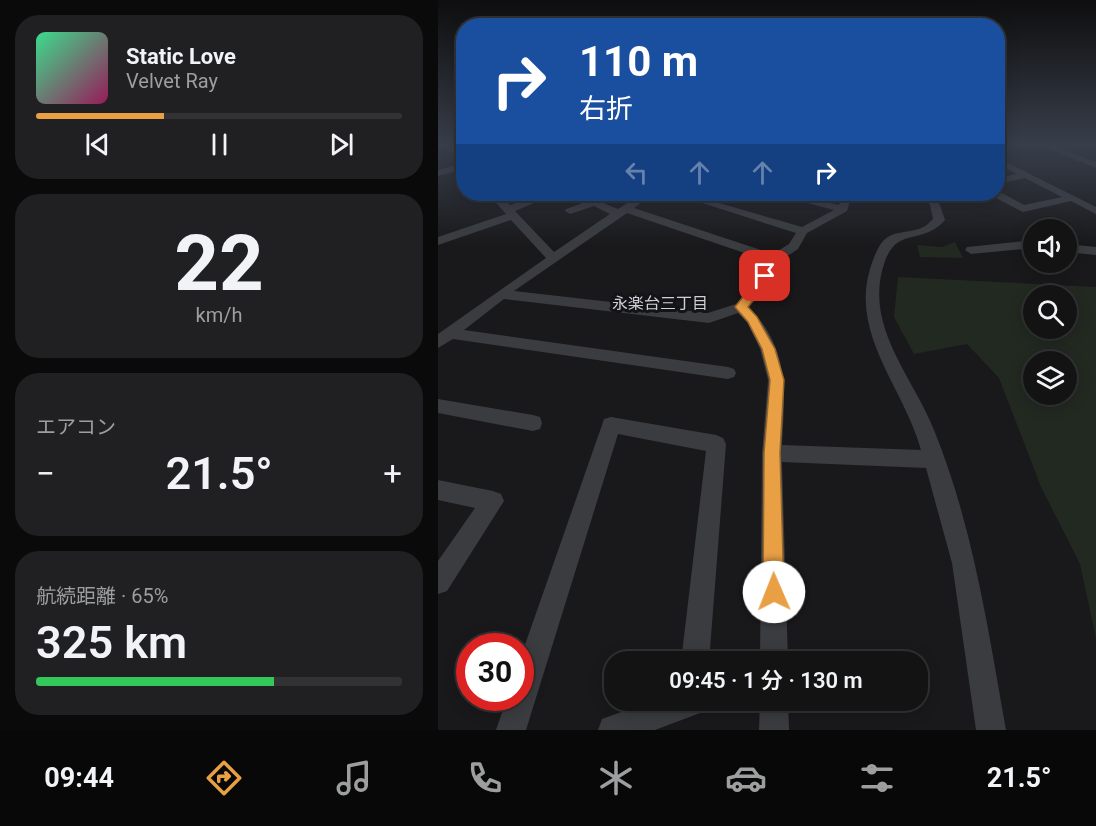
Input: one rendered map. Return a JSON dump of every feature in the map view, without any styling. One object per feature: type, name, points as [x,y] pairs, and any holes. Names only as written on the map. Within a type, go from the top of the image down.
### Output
[{"type":"street","points":[[1032,178],[1096,211]]},
{"type":"street","points":[[1005,199],[1023,209],[1072,198]]},
{"type":"street","points":[[499,201],[553,258]]},
{"type":"street","points":[[438,241],[535,201]]},
{"type":"street","points":[[445,337],[501,294],[634,201]]},
{"type":"street","points":[[703,201],[803,231]]},
{"type":"street","points":[[812,201],[843,209]]},
{"type":"street","points":[[501,294],[709,318],[741,307],[755,292],[775,260],[794,246],[803,231],[843,209],[845,201]]},
{"type":"street","points":[[932,201],[939,220],[924,232],[902,235],[888,243],[875,275],[873,318],[899,382],[925,430],[964,563],[991,730]]},
{"type":"street","points":[[570,211],[594,202],[775,260]]},
{"type":"street","points":[[971,250],[1023,245]]},
{"type":"street","points":[[1077,249],[1096,251]]},
{"type":"street","points":[[741,307],[753,320],[768,349],[777,380],[772,453],[774,651]]},
{"type":"street","points":[[445,337],[728,373]]},
{"type":"street","points":[[438,406],[533,423]]},
{"type":"street","points":[[511,730],[611,425],[716,444],[696,651]]},
{"type":"street","points":[[772,453],[933,459]]},
{"type":"street","points":[[438,490],[492,501],[438,582]]},
{"type":"street","points":[[613,730],[665,711]]},
{"type":"street","points":[[774,711],[774,730]]},
{"type":"shaded area","points":[[955,242],[963,258],[920,257],[917,245],[942,247]]},
{"type":"shaded area","points":[[898,277],[1056,285],[1023,285],[1023,339],[1077,339],[1077,286],[1096,287],[1096,638],[1080,564],[1041,487],[999,378],[967,344],[914,354],[894,317]]},
{"type":"district","name":"永楽台三丁目","points":[[660,303]]},
{"type":"route","points":[[765,276],[755,292],[741,307],[753,320],[768,349],[777,380],[772,453],[774,592]]}]
